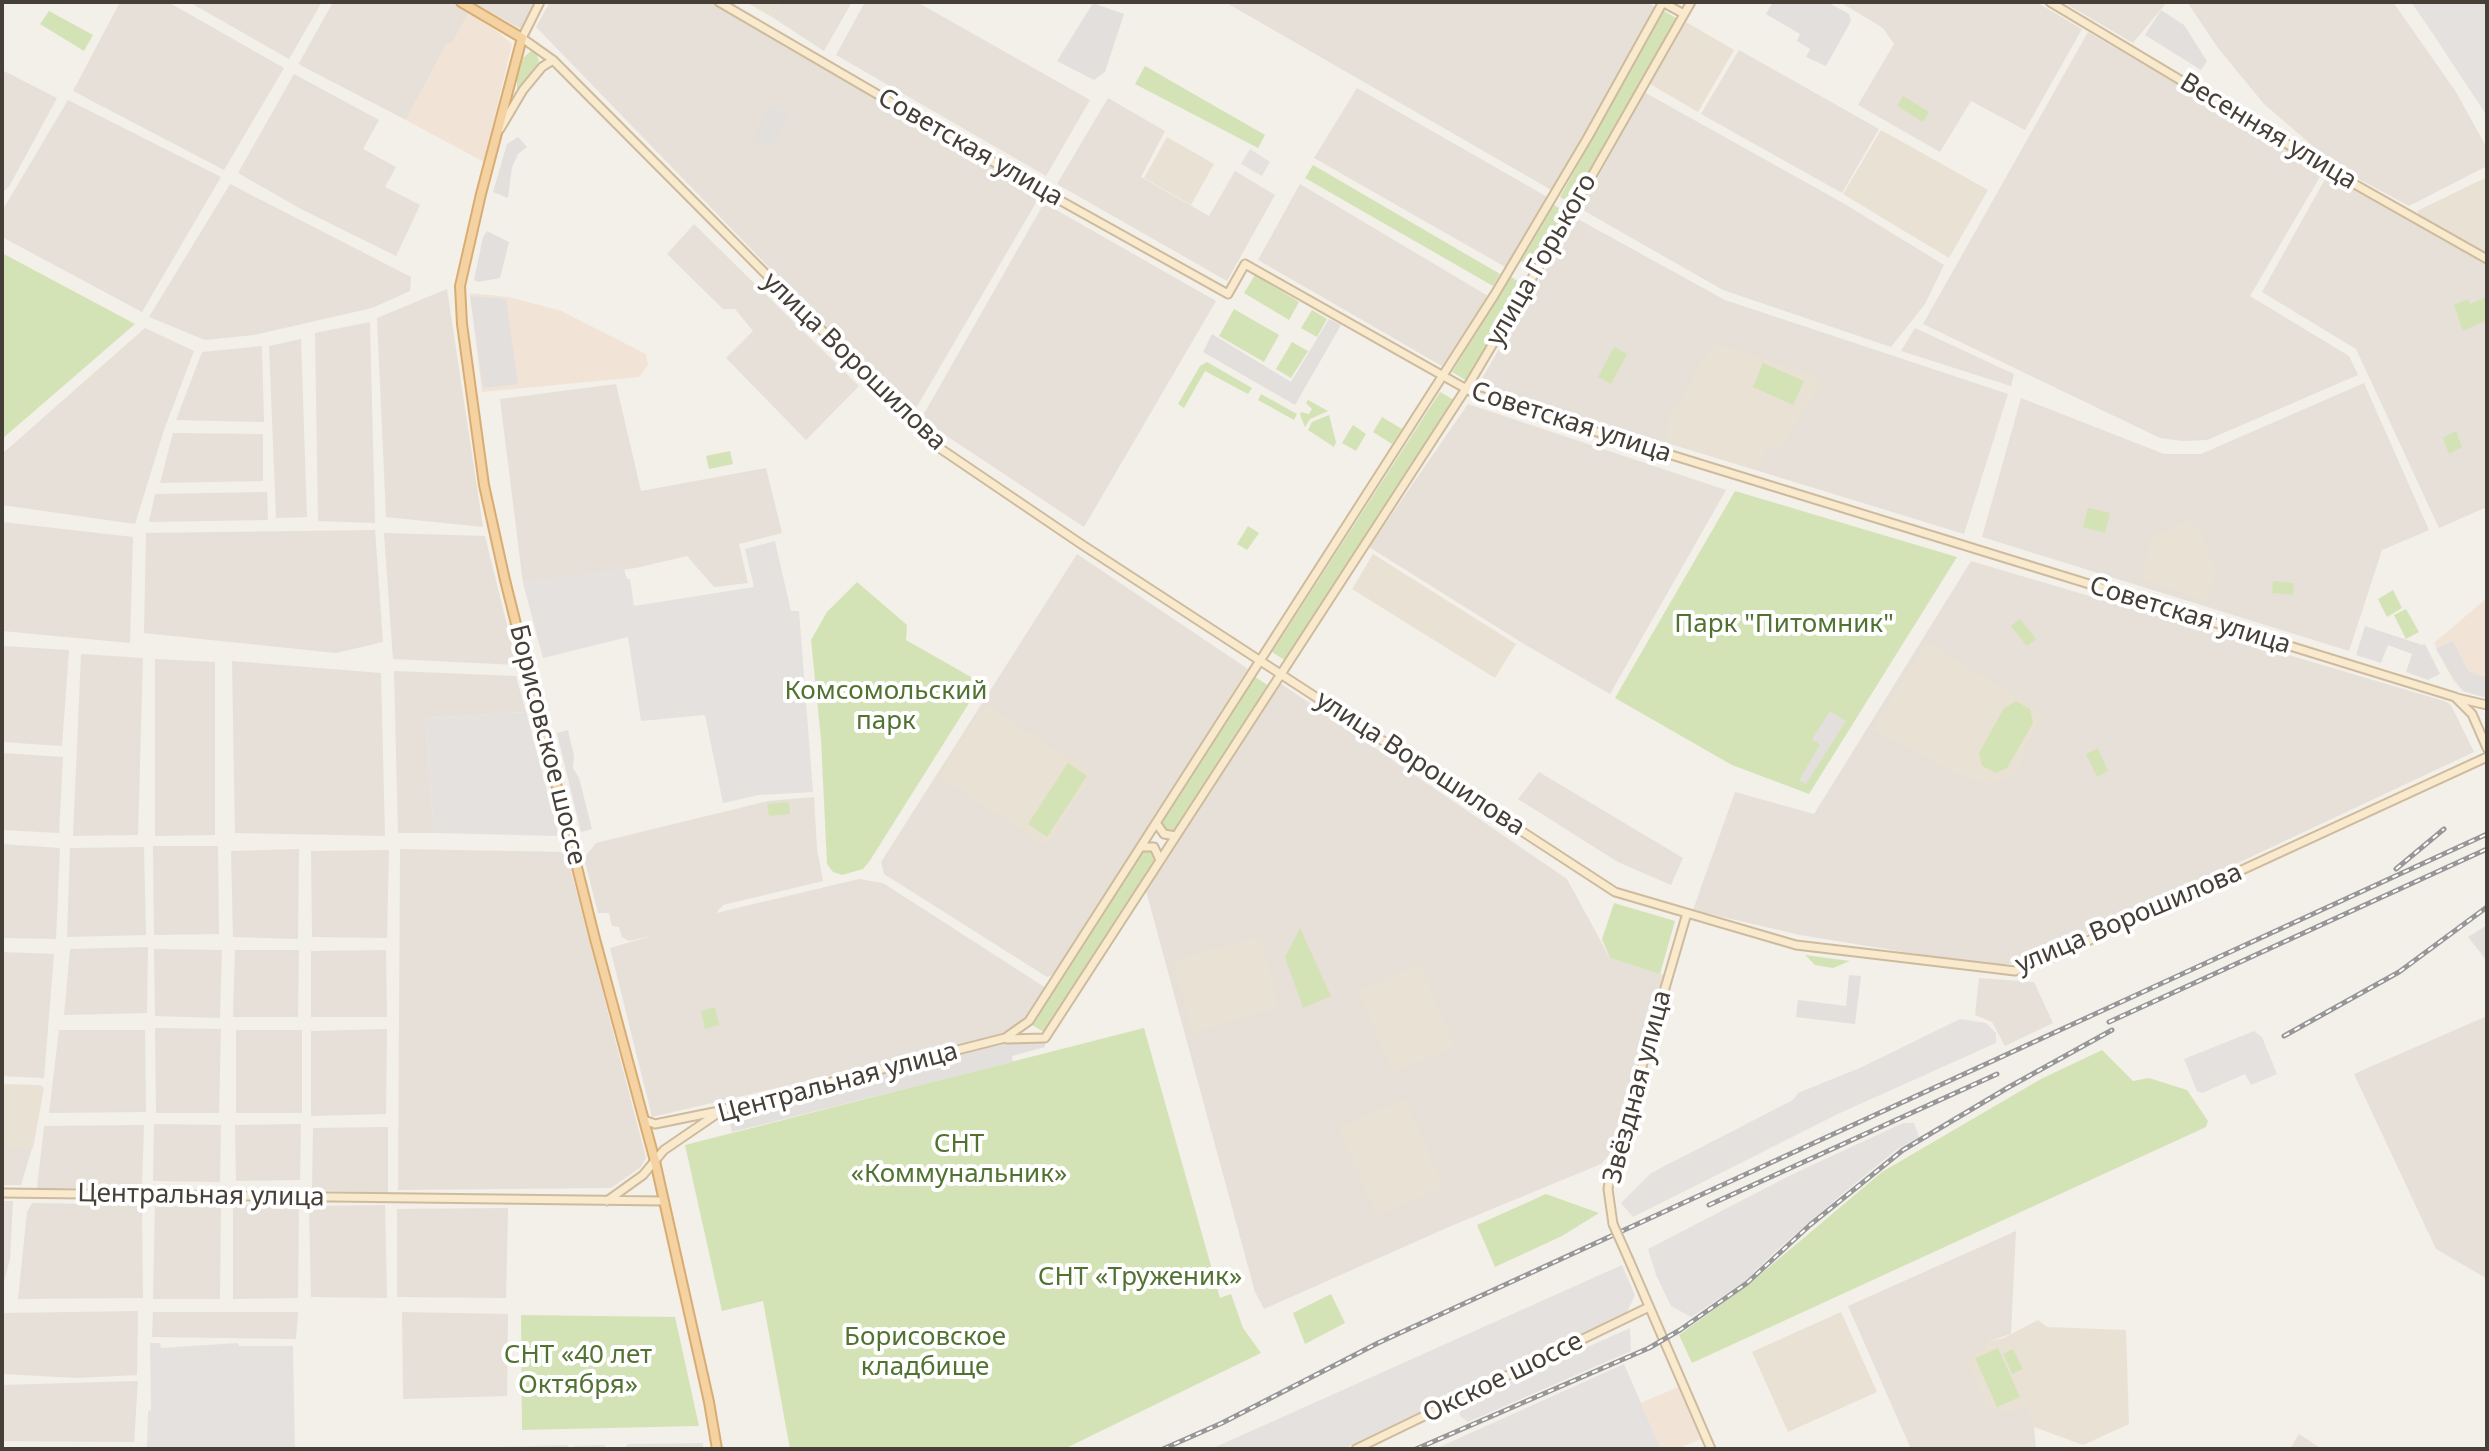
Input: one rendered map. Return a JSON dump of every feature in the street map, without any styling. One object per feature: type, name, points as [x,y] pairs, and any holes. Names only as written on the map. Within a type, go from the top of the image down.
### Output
[{"type":"main road","points":[[461,2],[522,38]]},
{"type":"main road","name":"Борисовское шоссе","points":[[522,38],[460,286],[462,324],[484,485],[595,939],[655,1161],[717,1449]]},
{"type":"street","points":[[522,38],[540,2]]},
{"type":"street","name":"Советская улица","points":[[719,2],[1228,294],[1245,264],[1465,390],[1544,417],[2487,706]]},
{"type":"street","points":[[1662,2],[1684,14]]},
{"type":"street","name":"улица Горького","points":[[1262,662],[1443,378],[1553,197],[1662,2]]},
{"type":"street","name":"улица Горького","points":[[1281,674],[1465,390],[1691,2]]},
{"type":"street","name":"Весенняя улица","points":[[2050,2],[2349,181],[2487,259]]},
{"type":"street","name":"улица Ворошилова","points":[[522,38],[553,60],[929,440],[970,470],[1615,892],[1796,945],[1980,969],[2024,970],[2487,757]]},
{"type":"street","points":[[497,135],[523,90],[542,67],[553,60]]},
{"type":"street","points":[[509,83],[515,91],[523,90]]},
{"type":"street","name":"Центральная улица","points":[[2,1193],[607,1201],[643,1175],[664,1150],[724,1109],[1005,1038],[1029,1021],[1262,662]]},
{"type":"street","points":[[1005,1038],[1045,1038],[1281,674]]},
{"type":"street","points":[[2455,697],[2469,710],[2487,748]]},
{"type":"street","points":[[2475,722],[2477,711],[2487,706]]},
{"type":"street","points":[[1157,824],[1164,834],[1176,836]]},
{"type":"street","points":[[1143,847],[1154,847],[1160,860]]},
{"type":"street","name":"Звёздная улица","points":[[1649,1307],[1613,1224],[1609,1209],[1610,1176],[1687,913]]},
{"type":"street","points":[[1029,1021],[1030,1033],[1035,1039]]},
{"type":"street","points":[[644,1120],[655,1124],[724,1109]]},
{"type":"street","points":[[607,1201],[664,1201]]},
{"type":"street","points":[[1649,1307],[1711,1449]]},
{"type":"street","name":"Окское шоссе","points":[[1356,1449],[1649,1307]]},
{"type":"shaded area","points":[[120,2],[168,2],[284,68],[224,170],[73,91]]},
{"type":"shaded area","points":[[189,2],[322,2],[289,59]]},
{"type":"shaded area","points":[[333,2],[453,2],[469,13],[452,43],[446,45],[406,120],[300,65]]},
{"type":"shaded area","points":[[472,2],[535,2],[521,29]]},
{"type":"shaded area","points":[[550,2],[710,2],[1041,194],[912,415],[536,27]]},
{"type":"shaded area","points":[[746,2],[780,2],[772,17]]},
{"type":"shaded area","points":[[780,2],[852,2],[824,51],[772,17]]},
{"type":"shaded area","points":[[865,2],[917,2],[1090,100],[1046,176],[836,55]]},
{"type":"shaded area","points":[[1225,2],[1647,2],[1655,7],[1553,191]]},
{"type":"shaded area","points":[[1773,2],[1827,2],[1849,14],[1851,21],[1826,66],[1806,57],[1810,49],[1797,41],[1800,34],[1766,14]]},
{"type":"shaded area","points":[[1840,2],[2036,2],[2082,29],[2025,130],[1971,101],[1940,152],[1858,105],[1894,44],[1883,28]]},
{"type":"shaded area","points":[[2063,2],[2167,2],[2133,43]]},
{"type":"shaded area","points":[[2187,2],[2393,2],[2456,92],[2487,148],[2487,166],[2409,206],[2357,178],[2314,147],[2264,104],[2218,48]]},
{"type":"shaded area","points":[[2411,2],[2487,2],[2487,116],[2431,31]]},
{"type":"shaded area","points":[[1093,3],[1124,14],[1105,72],[1094,80],[1057,61]]},
{"type":"shaded area","points":[[2161,10],[2184,25],[2207,61],[2201,70],[2145,35]]},
{"type":"shaded area","points":[[469,13],[512,44],[484,162],[406,120],[446,44],[452,43]]},
{"type":"shaded area","points":[[1686,22],[1734,50],[1698,112],[1650,84]]},
{"type":"shaded area","points":[[2088,32],[2324,170],[2250,296],[2349,356],[2358,375],[2207,440],[2183,441],[2160,438],[1923,324]]},
{"type":"shaded area","points":[[1739,50],[1879,129],[1842,193],[1701,114]]},
{"type":"shaded area","points":[[2,70],[57,98],[10,185],[2,193]]},
{"type":"shaded area","points":[[294,74],[379,120],[363,149],[396,167],[385,187],[420,205],[396,256],[301,209],[238,173]]},
{"type":"shaded area","points":[[1357,88],[1549,198],[1507,268],[1314,158]]},
{"type":"shaded area","points":[[1644,92],[1843,203],[1944,265],[1925,304],[1891,347],[1723,290],[1581,209]]},
{"type":"shaded area","points":[[1108,98],[1165,131],[1141,177],[1209,216],[1235,171],[1275,195],[1227,281],[1057,184]]},
{"type":"shaded area","points":[[68,100],[221,177],[142,312],[2,237],[2,211]]},
{"type":"shaded area","points":[[770,106],[788,115],[771,147],[754,138]]},
{"type":"shaded area","points":[[1881,130],[1988,190],[1949,258],[1843,194]]},
{"type":"shaded area","points":[[518,137],[527,147],[518,154],[512,167],[508,198],[493,192],[507,144]]},
{"type":"shaded area","points":[[1167,137],[1214,164],[1191,205],[1144,178]]},
{"type":"shaded area","points":[[1250,149],[1270,162],[1262,176],[1241,164]]},
{"type":"shaded area","points":[[2329,172],[2487,262],[2487,507],[2439,528],[2356,349],[2262,292]]},
{"type":"shaded area","points":[[2487,177],[2487,254],[2420,216],[2417,211]]},
{"type":"shaded area","points":[[230,184],[411,277],[410,291],[372,308],[254,335],[205,340],[149,317]]},
{"type":"shaded area","points":[[1300,184],[1488,296],[1442,366],[1258,260]]},
{"type":"shaded area","points":[[1044,203],[1216,301],[1084,527],[921,419]]},
{"type":"shaded area","points":[[1576,218],[1725,300],[2008,394],[1964,534],[1478,385]]},
{"type":"shaded area","points":[[694,224],[859,386],[806,440],[726,358],[753,331],[735,309],[723,309],[667,254]]},
{"type":"shaded area","points":[[487,231],[509,242],[500,278],[478,282],[474,280]]},
{"type":"shaded area","points":[[447,289],[483,527],[386,517],[377,318]]},
{"type":"shaded area","points":[[470,293],[509,297],[561,311],[646,354],[648,365],[639,377],[482,392]]},
{"type":"shaded area","points":[[470,296],[506,299],[518,384],[483,388]]},
{"type":"shaded area","points":[[1329,319],[1341,325],[1295,405],[1203,352],[1212,334],[1291,382]]},
{"type":"shaded area","points":[[370,322],[375,523],[318,521],[315,333]]},
{"type":"shaded area","points":[[145,328],[194,351],[164,430],[135,524],[2,505],[2,454]]},
{"type":"shaded area","points":[[1915,328],[2014,374],[2011,386],[1901,351]]},
{"type":"shaded area","points":[[301,339],[307,517],[276,518],[269,346]]},
{"type":"shaded area","points":[[1713,344],[1813,376],[1821,385],[1780,447],[1767,448],[1757,470],[1666,440],[1668,421]]},
{"type":"shaded area","points":[[262,346],[264,422],[176,420],[202,352]]},
{"type":"shaded area","points":[[2364,383],[2429,530],[2382,550],[2349,651],[1982,537],[2021,398],[2164,454],[2201,454]]},
{"type":"shaded area","points":[[616,384],[641,491],[766,468],[782,533],[739,544],[748,583],[714,587],[687,556],[636,568],[523,583],[500,399]]},
{"type":"shaded area","points":[[1468,404],[1726,490],[1610,694],[1369,547]]},
{"type":"shaded area","points":[[173,433],[263,434],[263,481],[160,483]]},
{"type":"shaded area","points":[[267,492],[268,520],[149,522],[155,494]]},
{"type":"shaded area","points":[[2187,521],[2197,525],[2217,573],[2205,600],[2143,580],[2150,539]]},
{"type":"shaded area","points":[[2,522],[133,537],[130,643],[2,631]]},
{"type":"shaded area","points":[[375,530],[383,642],[336,653],[144,633],[146,533]]},
{"type":"shaded area","points":[[384,533],[485,536],[517,665],[393,659]]},
{"type":"shaded area","points":[[775,541],[791,611],[799,611],[813,792],[759,795],[723,803],[705,715],[641,721],[628,637],[543,658],[523,583],[624,569],[627,579],[630,579],[634,606],[754,587],[745,549]]},
{"type":"shaded area","points":[[1077,554],[1248,669],[1056,973],[1047,977],[884,874],[881,862]]},
{"type":"shaded area","points":[[1373,554],[1516,644],[1495,678],[1352,589]]},
{"type":"shaded area","points":[[1971,561],[2444,701],[2451,705],[2474,752],[2023,964],[1978,964],[1800,935],[1693,910],[1735,792],[1814,814]]},
{"type":"shaded area","points":[[2487,598],[2487,698],[2463,691],[2453,680],[2434,643]]},
{"type":"shaded area","points":[[2365,626],[2425,644],[2440,674],[2428,680],[2406,672],[2412,654],[2388,645],[2381,663],[2356,655]]},
{"type":"shaded area","points":[[2453,641],[2468,671],[2487,678],[2487,698],[2463,691],[2448,670],[2436,649]]},
{"type":"shaded area","points":[[1927,642],[2043,714],[2013,776],[1988,783],[1961,776],[1872,729]]},
{"type":"shaded area","points":[[2,646],[69,650],[62,746],[2,742]]},
{"type":"shaded area","points":[[81,654],[143,658],[138,835],[73,836]]},
{"type":"shaded area","points":[[155,659],[215,662],[215,835],[155,836]]},
{"type":"shaded area","points":[[232,661],[381,673],[385,836],[235,833]]},
{"type":"shaded area","points":[[394,671],[516,676],[526,712],[425,718],[434,833],[398,833]]},
{"type":"shaded area","points":[[1280,683],[1567,879],[1610,958],[1668,976],[1609,1155],[1601,1164],[1264,1309],[1255,1292],[1146,891]]},
{"type":"shaded area","points":[[985,704],[1093,774],[1047,846],[938,776]]},
{"type":"shaded area","points":[[1830,711],[1846,721],[1806,784],[1799,780],[1820,745],[1812,739]]},
{"type":"shaded area","points":[[526,712],[559,836],[434,833],[425,718]]},
{"type":"shaded area","points":[[568,730],[574,756],[573,768],[579,778],[592,829],[581,832],[557,733]]},
{"type":"shaded area","points":[[2,753],[63,757],[59,833],[2,830]]},
{"type":"shaded area","points":[[1539,772],[1683,858],[1671,885],[1618,862],[1518,799]]},
{"type":"shaded area","points":[[814,797],[817,849],[823,881],[723,905],[716,913],[859,879],[883,883],[1046,988],[1027,1021],[1004,1035],[652,1117],[610,948],[654,935],[629,941],[622,937],[619,927],[612,926],[609,913],[598,913],[584,858],[596,843],[768,801]]},
{"type":"shaded area","points":[[2,844],[60,848],[56,939],[2,938]]},
{"type":"shaded area","points":[[153,846],[218,846],[219,934],[154,935]]},
{"type":"shaded area","points":[[144,847],[146,935],[67,937],[70,848]]},
{"type":"shaded area","points":[[299,849],[298,939],[233,937],[231,851]]},
{"type":"shaded area","points":[[400,849],[566,852],[646,1158],[641,1167],[611,1188],[398,1190]]},
{"type":"shaded area","points":[[389,850],[387,938],[312,937],[311,851]]},
{"type":"shaded area","points":[[2487,925],[2487,961],[2468,937]]},
{"type":"shaded area","points":[[1260,937],[1279,1007],[1192,1032],[1173,961]]},
{"type":"shaded area","points":[[148,947],[147,1013],[64,1015],[70,949]]},
{"type":"shaded area","points":[[154,949],[222,950],[220,1018],[155,1016]]},
{"type":"shaded area","points":[[235,950],[299,950],[298,1017],[233,1017]]},
{"type":"shaded area","points":[[386,950],[387,1017],[311,1017],[311,951]]},
{"type":"shaded area","points":[[2,952],[54,954],[44,1078],[2,1076]]},
{"type":"shaded area","points":[[1419,964],[1455,1046],[1394,1073],[1358,992]]},
{"type":"shaded area","points":[[1849,975],[1861,976],[1855,1024],[1796,1017],[1798,1000],[1846,1006]]},
{"type":"shaded area","points":[[1979,978],[2034,982],[2053,1023],[2005,1046],[1992,1022],[1975,1015]]},
{"type":"shaded area","points":[[2487,1016],[2486,1278],[2436,1249],[2354,1074]]},
{"type":"shaded area","points":[[1960,1019],[1986,1023],[1996,1033],[1996,1043],[1840,1113],[1633,1217],[1621,1203],[1651,1173],[1793,1100],[1798,1093],[1862,1067]]},
{"type":"shaded area","points":[[155,1028],[221,1029],[219,1113],[156,1113]]},
{"type":"shaded area","points":[[387,1029],[386,1114],[311,1116],[311,1031]]},
{"type":"shaded area","points":[[59,1030],[145,1030],[146,1112],[49,1113]]},
{"type":"shaded area","points":[[236,1030],[302,1030],[302,1113],[236,1113]]},
{"type":"shaded area","points":[[2254,1031],[2262,1037],[2277,1074],[2251,1085],[2245,1074],[2202,1093],[2197,1091],[2184,1059]]},
{"type":"shaded area","points":[[1006,1042],[1045,1042],[1045,1047],[1012,1056],[1013,1062],[732,1132],[728,1114]]},
{"type":"shaded area","points":[[2,1084],[40,1085],[44,1088],[33,1148],[2,1148]]},
{"type":"shaded area","points":[[1405,1099],[1444,1187],[1377,1216],[1338,1128]]},
{"type":"shaded area","points":[[1903,1123],[1914,1123],[1919,1137],[1896,1150],[1841,1195],[1743,1283],[1691,1317],[1671,1306],[1648,1249],[1793,1174]]},
{"type":"shaded area","points":[[154,1124],[221,1125],[220,1182],[153,1181]]},
{"type":"shaded area","points":[[301,1124],[300,1180],[236,1181],[235,1125]]},
{"type":"shaded area","points":[[144,1125],[142,1188],[37,1188],[44,1126]]},
{"type":"shaded area","points":[[388,1127],[388,1193],[312,1190],[313,1128]]},
{"type":"shaded area","points":[[2,1148],[32,1148],[21,1185],[2,1185]]},
{"type":"shaded area","points":[[2,1201],[13,1201],[10,1259],[2,1289]]},
{"type":"shaded area","points":[[32,1203],[142,1205],[143,1298],[18,1299],[27,1212]]},
{"type":"shaded area","points":[[221,1203],[220,1299],[153,1299],[155,1204]]},
{"type":"shaded area","points":[[299,1204],[298,1298],[233,1299],[233,1205]]},
{"type":"shaded area","points":[[385,1205],[387,1298],[311,1297],[309,1206]]},
{"type":"shaded area","points":[[508,1208],[506,1298],[397,1297],[397,1209]]},
{"type":"shaded area","points":[[2016,1231],[2011,1334],[1990,1341],[2028,1406],[2036,1449],[1911,1449],[1848,1306]]},
{"type":"shaded area","points":[[1622,1265],[1635,1295],[1627,1312],[1343,1449],[1211,1449]]},
{"type":"shaded area","points":[[138,1311],[137,1375],[77,1378],[2,1374],[2,1313]]},
{"type":"shaded area","points":[[153,1312],[298,1312],[296,1339],[152,1337]]},
{"type":"shaded area","points":[[402,1312],[508,1314],[507,1396],[403,1399]]},
{"type":"shaded area","points":[[1841,1312],[1877,1392],[1788,1432],[1752,1352]]},
{"type":"shaded area","points":[[2038,1320],[2047,1327],[2126,1330],[2129,1424],[2083,1445],[2034,1427],[2028,1407],[2011,1412],[1987,1406],[1966,1360],[1990,1341],[2004,1338]]},
{"type":"shaded area","points":[[1630,1328],[1631,1351],[1468,1422],[1460,1416],[1458,1405]]},
{"type":"shaded area","points":[[150,1343],[160,1343],[161,1348],[238,1343],[239,1346],[293,1346],[295,1449],[147,1449],[148,1411],[151,1410]]},
{"type":"shaded area","points":[[1624,1364],[1661,1449],[1435,1449]]},
{"type":"shaded area","points":[[138,1381],[134,1442],[2,1441],[2,1385]]},
{"type":"shaded area","points":[[1678,1387],[1701,1439],[1677,1449],[1661,1449],[1641,1403]]},
{"type":"shaded area","points":[[2299,1434],[2322,1449],[2290,1449]]},
{"type":"shaded area","points":[[703,1443],[703,1449],[430,1449],[567,1445],[570,1448],[604,1445],[606,1448],[624,1448],[628,1444]]},
{"type":"green space","points":[[49,11],[93,35],[84,51],[40,24]]},
{"type":"green space","points":[[1664,11],[1676,18],[1572,204],[1560,197]]},
{"type":"green space","points":[[531,51],[536,53],[539,61],[523,87],[517,89],[523,58]]},
{"type":"green space","points":[[1145,66],[1265,135],[1258,148],[1135,84]]},
{"type":"green space","points":[[1903,96],[1929,112],[1923,122],[1897,106]]},
{"type":"green space","points":[[1313,165],[1500,274],[1493,286],[1305,178]]},
{"type":"green space","points":[[1554,205],[1567,213],[1534,269],[1521,261]]},
{"type":"green space","points":[[2,253],[135,324],[2,439]]},
{"type":"green space","points":[[1255,275],[1299,302],[1289,320],[1244,293]]},
{"type":"green space","points":[[1511,277],[1524,285],[1467,381],[1452,372]]},
{"type":"green space","points":[[2487,297],[2487,320],[2463,331],[2454,305],[2468,299],[2470,304]]},
{"type":"green space","points":[[1234,309],[1279,335],[1264,362],[1219,336]]},
{"type":"green space","points":[[1312,310],[1327,319],[1317,337],[1301,328]]},
{"type":"green space","points":[[1292,342],[1308,351],[1291,378],[1276,369]]},
{"type":"green space","points":[[1614,347],[1627,354],[1611,384],[1598,377]]},
{"type":"green space","points":[[1207,362],[1252,388],[1248,394],[1205,371],[1184,408],[1178,404],[1200,366]]},
{"type":"green space","points":[[1763,363],[1804,381],[1793,405],[1753,387]]},
{"type":"green space","points":[[1440,392],[1456,401],[1286,661],[1272,652]]},
{"type":"green space","points":[[1261,394],[1297,414],[1294,420],[1258,400]]},
{"type":"green space","points":[[1308,400],[1328,411],[1310,419],[1305,427],[1300,415],[1301,412],[1309,414],[1312,409],[1306,403]]},
{"type":"green space","points":[[1329,415],[1336,442],[1334,447],[1308,430],[1312,422]]},
{"type":"green space","points":[[1382,417],[1402,429],[1392,444],[1373,432]]},
{"type":"green space","points":[[1353,425],[1366,434],[1356,451],[1342,443]]},
{"type":"green space","points":[[2456,431],[2462,447],[2449,454],[2443,438]]},
{"type":"green space","points":[[730,451],[733,464],[709,469],[706,456]]},
{"type":"green space","name":"Парк \"Питомник\"","points":[[1735,491],[1957,557],[1809,794],[1732,765],[1615,698]]},
{"type":"green space","points":[[2088,508],[2110,513],[2105,533],[2083,527]]},
{"type":"green space","points":[[1248,526],[1259,533],[1247,550],[1237,544]]},
{"type":"green space","points":[[2273,581],[2294,583],[2293,595],[2272,593]]},
{"type":"green space","name":"Комсомольский парк","points":[[857,582],[907,625],[906,640],[971,677],[976,692],[869,862],[863,869],[842,875],[833,872],[827,864],[821,739],[811,640],[827,612]]},
{"type":"green space","points":[[2393,590],[2402,608],[2387,617],[2378,599]]},
{"type":"green space","points":[[2406,609],[2419,632],[2406,639],[2394,615]]},
{"type":"green space","points":[[2020,619],[2036,639],[2027,646],[2011,626]]},
{"type":"green space","points":[[1255,677],[1269,686],[1176,831],[1166,831],[1162,821]]},
{"type":"green space","points":[[2016,701],[2030,709],[2033,723],[2007,768],[1996,773],[1982,766],[1979,753],[2004,708]]},
{"type":"green space","points":[[2098,748],[2108,771],[2097,777],[2086,754]]},
{"type":"green space","points":[[1068,763],[1087,776],[1047,837],[1028,824]]},
{"type":"green space","points":[[789,802],[790,814],[769,816],[767,804]]},
{"type":"green space","points":[[1143,851],[1153,851],[1155,862],[1044,1032],[1032,1025]]},
{"type":"green space","points":[[1614,903],[1675,921],[1660,974],[1610,958],[1602,939]]},
{"type":"green space","points":[[1300,928],[1331,996],[1303,1008],[1285,957]]},
{"type":"green space","points":[[1805,955],[1850,961],[1833,968],[1815,965]]},
{"type":"green space","points":[[715,1007],[719,1025],[705,1029],[701,1011]]},
{"type":"green space","points":[[1144,1028],[1220,1298],[1231,1294],[1243,1328],[1261,1353],[1064,1449],[790,1449],[763,1301],[722,1311],[685,1145]]},
{"type":"green space","points":[[2102,1050],[2133,1081],[2149,1078],[2187,1090],[2208,1121],[2206,1127],[1692,1363],[1679,1335],[1749,1284],[1882,1172],[2041,1079]]},
{"type":"green space","points":[[1546,1194],[1599,1213],[1562,1236],[1495,1267],[1477,1225]]},
{"type":"green space","points":[[1331,1294],[1345,1323],[1305,1344],[1293,1313]]},
{"type":"green space","name":"СНТ «40 лет Октября»","points":[[521,1315],[675,1317],[699,1426],[522,1430]]},
{"type":"green space","points":[[1998,1348],[2020,1397],[1997,1407],[1975,1358]]},
{"type":"green space","points":[[2013,1349],[2023,1369],[2012,1374],[2003,1354]]},
{"type":"railway","points":[[2396,869],[2444,829]]},
{"type":"railway","points":[[1163,1449],[1222,1423],[1378,1343],[2487,834]]},
{"type":"railway","points":[[2109,1022],[2487,849]]},
{"type":"railway","points":[[2284,1036],[2399,972],[2487,907]]},
{"type":"railway","points":[[1416,1449],[1649,1348],[1680,1330],[1747,1283],[1810,1225],[1903,1150],[2112,1030]]},
{"type":"railway","points":[[1709,1205],[1997,1074]]},
{"type":"park label","name":"СНТ «Коммунальник»","points":[[959,1160]]},
{"type":"park label","name":"СНТ «Труженик»","points":[[1140,1278]]},
{"type":"park label","name":"Борисовское кладбище","points":[[925,1353]]}]
